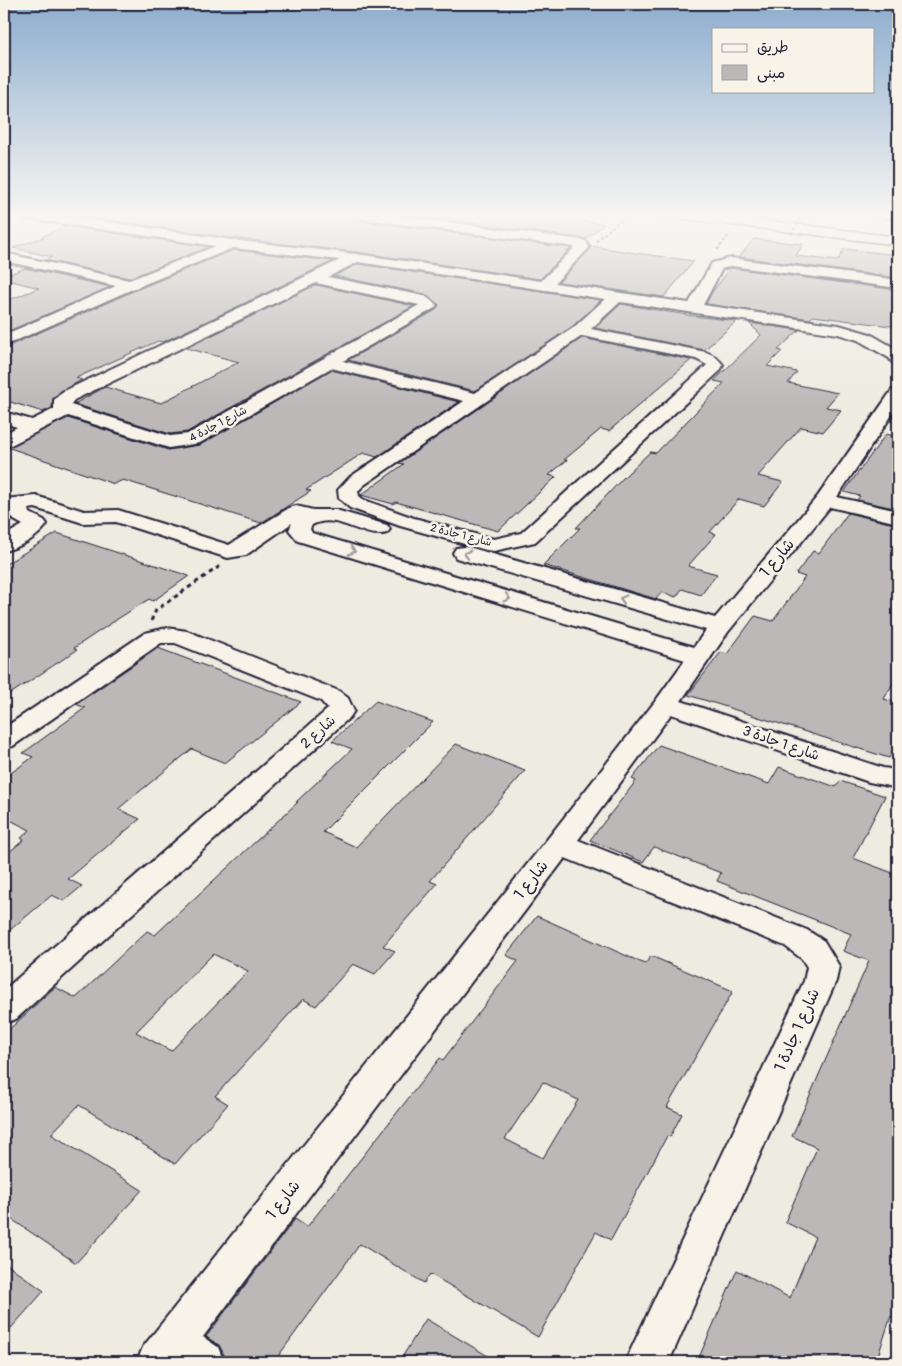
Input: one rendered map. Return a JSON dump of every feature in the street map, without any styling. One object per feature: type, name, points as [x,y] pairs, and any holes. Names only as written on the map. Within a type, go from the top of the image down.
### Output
[{"type":"street","points":[[94,278],[130,286]]},
{"type":"street","points":[[4,341],[150,278]]},
{"type":"street","points":[[4,441],[65,410],[62,408],[62,404],[63,400],[68,396],[314,278]]},
{"type":"street","name":"شارع 1 جادة 4","points":[[65,410],[169,442],[193,439],[430,305],[420,299],[314,278]]},
{"type":"street","points":[[484,278],[839,330],[864,337],[898,358]]},
{"type":"street","points":[[544,287],[553,278]]},
{"type":"street","points":[[693,309],[710,278]]},
{"type":"street","points":[[851,278],[898,284]]},
{"type":"street","name":"شارع 1 جادة 2","points":[[578,330],[700,355],[710,359],[716,365],[712,371],[528,538],[494,544],[407,522],[357,504],[349,498],[348,490],[357,481],[578,330],[615,298]]},
{"type":"street","points":[[329,362],[478,399]]},
{"type":"street","name":"شارع 1","points":[[178,1356],[559,844],[666,704],[720,626],[888,427],[898,394]]},
{"type":"street","points":[[4,417],[33,426]]},
{"type":"street","points":[[825,500],[898,517]]},
{"type":"street","points":[[11,505],[40,503],[87,517],[118,516],[222,551],[234,551],[298,512],[314,517],[337,516],[720,626]]},
{"type":"street","points":[[4,544],[30,530],[37,524],[21,516],[11,505]]},
{"type":"street","points":[[301,534],[300,526],[314,517]]},
{"type":"street","points":[[275,525],[305,537],[700,657]]},
{"type":"street","points":[[630,636],[640,636],[658,631],[665,621],[660,610]]},
{"type":"street","name":"شارع 2","points":[[4,740],[153,638],[167,635],[179,636],[330,696],[340,703],[341,711],[4,1010]]},
{"type":"street","name":"شارع 1 جادة 3","points":[[666,704],[879,776],[898,779]]},
{"type":"street","name":"شارع 1 جادة 1","points":[[559,844],[796,938],[813,950],[823,966],[820,981],[647,1362]]},
{"type":"path","points":[[153,638],[151,619],[156,610],[230,559],[234,551]]},
{"type":"building","points":[[69,278],[110,287],[4,333],[4,302],[39,288],[4,279]]},
{"type":"building","points":[[166,278],[298,278],[163,342],[158,341],[76,378],[82,380],[61,391],[53,399],[52,408],[43,412],[4,400],[4,348]]},
{"type":"building","points":[[343,278],[451,278],[601,300],[572,327],[475,391],[348,360],[436,310],[439,305],[425,294]]},
{"type":"building","points":[[563,278],[680,278],[664,297],[559,282]]},
{"type":"building","points":[[723,278],[805,278],[898,290],[898,327],[813,316],[810,319],[706,304],[712,292]]},
{"type":"building","points":[[316,285],[414,306],[187,432],[170,434],[74,404],[105,387],[161,403],[239,362],[186,348]]},
{"type":"building","points":[[621,304],[737,321],[704,350],[595,328]]},
{"type":"building","points":[[749,323],[799,330],[778,350],[782,351],[767,366],[797,372],[788,383],[838,393],[826,407],[841,410],[823,432],[801,427],[758,476],[783,482],[764,506],[739,499],[710,532],[716,534],[688,566],[717,574],[701,595],[682,589],[676,597],[662,592],[656,599],[543,565],[580,528],[576,528],[625,476],[650,452],[656,453],[724,383],[714,381],[761,335]]},
{"type":"building","points":[[582,338],[691,360],[609,431],[601,429],[564,460],[567,460],[549,475],[556,477],[498,531],[396,502],[393,504],[361,495],[404,464],[399,463]]},
{"type":"building","points":[[331,370],[459,402],[377,457],[363,453],[306,490],[311,491],[261,523],[123,480],[114,484],[7,447],[68,418],[168,450],[200,445]]},
{"type":"building","points":[[886,434],[898,437],[898,509],[857,500],[860,496],[844,492]]},
{"type":"building","points":[[848,513],[898,525],[898,674],[884,699],[898,703],[898,740],[889,758],[688,695],[721,652],[727,654],[755,616],[773,621],[805,577],[796,574],[813,551],[819,553]]},
{"type":"building","points":[[57,533],[189,576],[153,601],[149,599],[119,618],[74,648],[77,650],[4,698],[4,565]]},
{"type":"building","points":[[158,648],[301,702],[225,763],[192,749],[118,809],[140,819],[68,879],[82,886],[64,901],[52,895],[4,935],[4,856],[24,840],[21,838],[30,830],[4,817],[4,778],[33,757],[23,753],[85,708],[76,704]]},
{"type":"building","points":[[376,701],[433,722],[323,832],[356,847],[456,744],[525,771],[430,881],[437,884],[383,946],[395,951],[375,974],[353,964],[316,1006],[303,999],[215,1096],[228,1104],[175,1164],[79,1105],[51,1134],[142,1190],[76,1263],[4,1214],[4,1034],[55,987],[76,998],[147,931],[155,935],[352,749],[332,741]],"holes":[[[213,954],[248,971],[171,1051],[136,1032]]]},
{"type":"building","points":[[659,745],[769,784],[779,767],[836,787],[840,781],[885,796],[853,858],[898,875],[898,1320],[891,1316],[876,1362],[697,1362],[737,1270],[790,1298],[815,1237],[785,1222],[817,1148],[792,1136],[869,961],[843,951],[851,934],[717,881],[721,873],[654,847],[643,862],[590,840],[636,781],[632,779]]},
{"type":"building","points":[[537,916],[645,964],[651,956],[733,991],[667,1107],[682,1114],[670,1137],[667,1136],[611,1240],[596,1232],[538,1337],[430,1274],[424,1283],[360,1244],[274,1362],[228,1362],[219,1345],[206,1337],[295,1219],[307,1227],[440,1058],[443,1060],[518,961],[506,955]],"holes":[[[543,1082],[578,1100],[543,1158],[505,1139]]]},
{"type":"building","points":[[4,1262],[44,1291],[4,1336]]},
{"type":"building","points":[[426,1319],[498,1362],[399,1362]]}]
